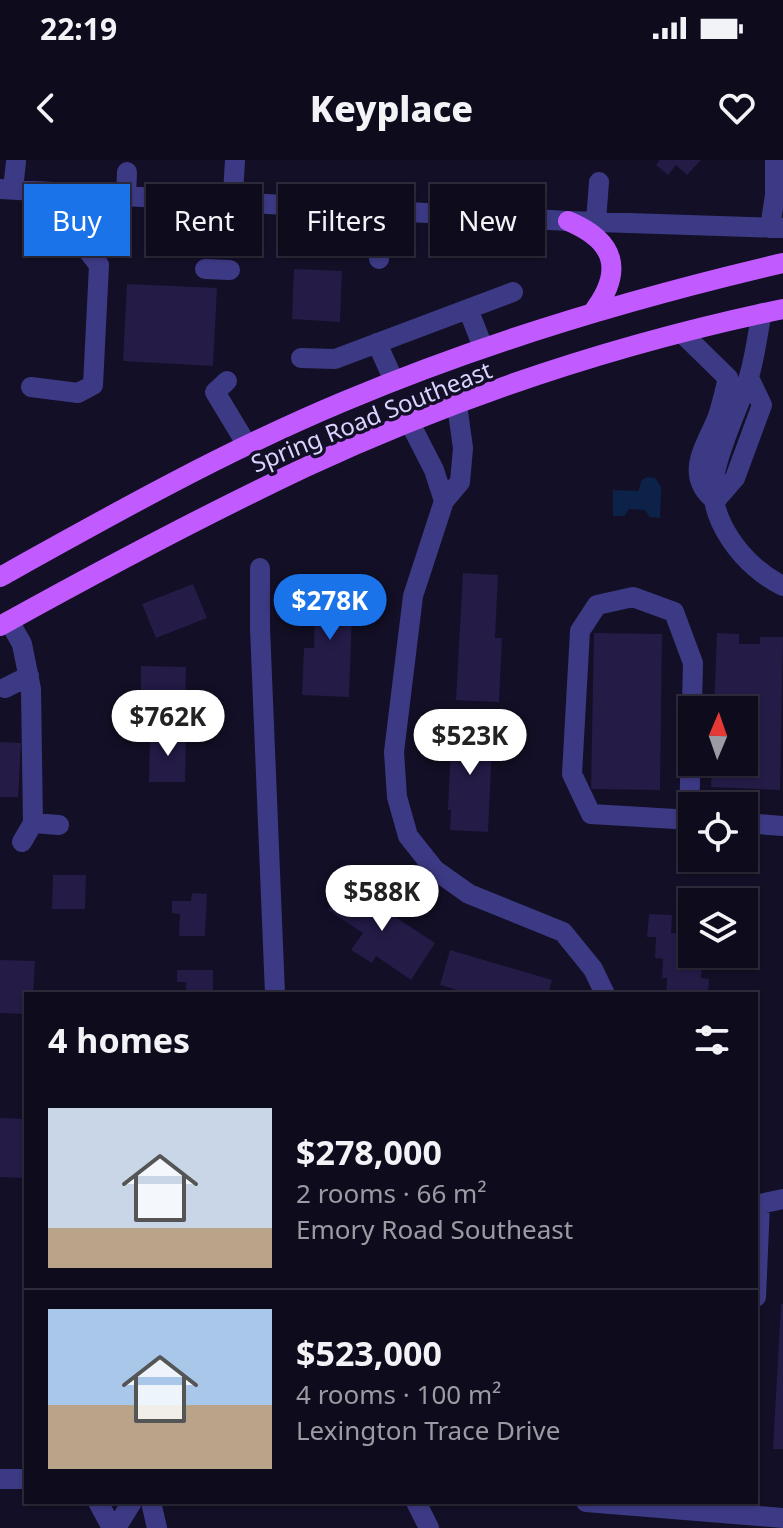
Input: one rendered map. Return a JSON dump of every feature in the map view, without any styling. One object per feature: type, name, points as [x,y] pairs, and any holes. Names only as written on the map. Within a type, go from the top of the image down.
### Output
[{"type":"main road","points":[[568,221],[595,235],[610,260],[610,285],[593,312]]},
{"type":"main road","name":"Spring Road Southeast","points":[[0,577],[122,509],[247,445],[394,381],[483,347],[593,312],[783,263]]},
{"type":"main road","name":"Spring Road Southeast","points":[[4,624],[216,510],[410,423],[555,371],[682,333],[783,309]]},
{"type":"street","points":[[233,184],[235,160]]},
{"type":"street","points":[[414,212],[776,228],[775,160]]},
{"type":"street","points":[[6,189],[16,162]]},
{"type":"street","points":[[126,184],[127,172]]},
{"type":"street","points":[[596,221],[599,182]]},
{"type":"street","points":[[31,387],[78,393],[93,385],[99,265],[92,256]]},
{"type":"street","points":[[205,269],[230,270]]},
{"type":"street","points":[[301,358],[335,359],[513,292]]},
{"type":"street","points":[[468,309],[483,347]]},
{"type":"street","points":[[715,501],[702,489],[698,462],[718,414],[738,378],[762,313]]},
{"type":"street","points":[[682,333],[738,378],[762,405],[735,478],[715,501]]},
{"type":"street","points":[[377,343],[394,381]]},
{"type":"street","points":[[738,378],[737,405],[714,475],[715,501],[723,524],[742,556],[783,586]]},
{"type":"street","points":[[227,381],[215,392],[247,445]]},
{"type":"street","points":[[457,405],[463,448],[460,482],[444,501],[413,596],[394,752],[397,797],[408,836],[435,870],[469,894],[563,932],[593,969],[604,992]]},
{"type":"street","points":[[410,423],[434,470],[444,501]]},
{"type":"street","points":[[260,568],[275,992]]},
{"type":"street","points":[[633,597],[674,612],[693,663],[690,820],[591,814],[572,774],[580,631],[597,605],[633,597]]},
{"type":"street","points":[[4,624],[22,644],[31,689],[33,823],[22,842]]},
{"type":"street","points":[[5,688],[29,676]]},
{"type":"street","points":[[33,823],[59,825]]},
{"type":"street","points":[[758,824],[783,826]]},
{"type":"street","points":[[758,1250],[760,1204],[783,1199]]},
{"type":"street","points":[[0,1479],[24,1479]]},
{"type":"street","points":[[99,1504],[114,1528],[131,1504]]},
{"type":"street","points":[[151,1504],[157,1528]]},
{"type":"street","points":[[417,1504],[429,1528]]},
{"type":"street","points":[[599,1504],[703,1520],[747,1508],[783,1518]]},
{"type":"water","points":[[655,478],[661,487],[660,518],[650,517],[645,510],[629,509],[624,516],[613,516],[613,490],[638,491],[642,480]]},
{"type":"building","points":[[660,160],[701,160],[687,175],[676,165],[668,175],[656,165]]},
{"type":"building","points":[[294,269],[342,271],[340,322],[292,319]]},
{"type":"building","points":[[127,284],[217,288],[213,366],[123,361]]},
{"type":"building","points":[[463,573],[498,575],[495,638],[502,638],[499,702],[456,700]]},
{"type":"building","points":[[310,583],[353,585],[349,697],[302,695],[304,648],[314,648],[315,606],[309,606]]},
{"type":"building","points":[[193,584],[207,618],[156,638],[142,604]]},
{"type":"building","points":[[594,633],[662,634],[660,790],[591,789]]},
{"type":"building","points":[[717,633],[739,634],[739,644],[760,644],[760,637],[783,637],[780,790],[711,787],[711,776],[758,776],[758,696],[715,696]]},
{"type":"building","points":[[141,666],[186,667],[185,717],[150,717],[150,697],[141,697]]},
{"type":"building","points":[[452,724],[493,726],[488,832],[450,830]]},
{"type":"building","points":[[150,734],[186,734],[185,782],[149,782]]},
{"type":"building","points":[[0,742],[21,743],[18,797],[0,797]]},
{"type":"building","points":[[53,875],[86,875],[85,909],[52,909]]},
{"type":"building","points":[[345,884],[435,943],[411,980],[376,956],[372,963],[351,950],[363,933],[328,910]]},
{"type":"building","points":[[192,893],[207,894],[205,936],[179,936],[180,914],[172,913],[172,901],[191,901]]},
{"type":"building","points":[[649,914],[672,915],[671,933],[678,933],[678,968],[702,968],[701,978],[709,979],[708,992],[666,992],[667,978],[662,978],[663,959],[655,958],[656,937],[647,937]]},
{"type":"building","points":[[450,950],[552,980],[549,992],[463,992],[440,985]]},
{"type":"building","points":[[0,960],[35,961],[33,992],[24,992],[24,1014],[0,1013]]},
{"type":"building","points":[[177,970],[213,970],[213,992],[186,992],[186,982],[177,982]]},
{"type":"building","points":[[0,1118],[24,1119],[24,1178],[0,1177]]},
{"type":"building","points":[[781,1304],[783,1449],[773,1449]]}]
